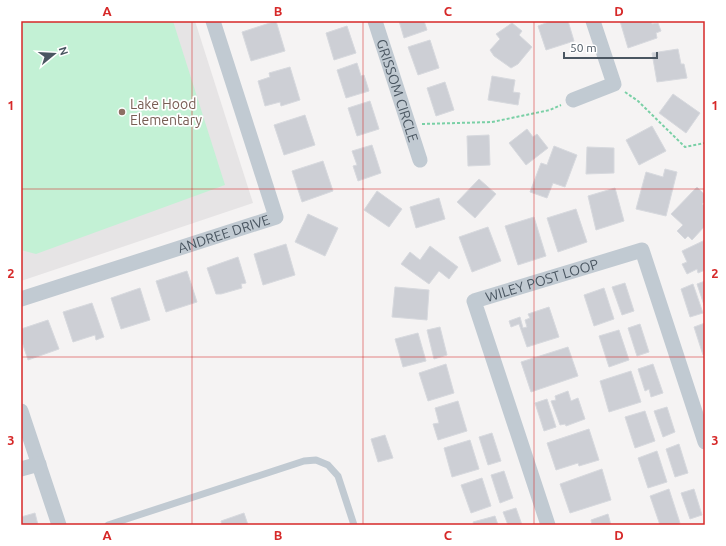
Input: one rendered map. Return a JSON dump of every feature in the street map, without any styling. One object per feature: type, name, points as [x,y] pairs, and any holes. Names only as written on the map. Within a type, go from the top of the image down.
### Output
[{"type":"street","name":"ANDREE DRIVE","points":[[21,299],[276,217],[212,21]]},
{"type":"street","name":"GRISSOM CIRCLE","points":[[375,21],[420,160]]},
{"type":"street","points":[[573,100],[614,84],[593,21]]},
{"type":"street","name":"WILEY POST LOOP","points":[[548,525],[474,301],[642,250],[705,442]]},
{"type":"street","points":[[21,411],[59,525]]},
{"type":"street","points":[[21,469],[39,464]]},
{"type":"lane","points":[[108,525],[304,461],[316,460],[328,465],[338,476],[354,525]]},
{"type":"path","points":[[614,84],[638,101],[685,147],[705,144]]},
{"type":"path","points":[[408,124],[492,122],[550,110],[573,100]]},
{"type":"shaded area","name":"Lake Hood Elementary","points":[[21,21],[195,21],[253,203],[21,281]]},
{"type":"green space","name":"Lake Hood Elementary","points":[[21,21],[173,21],[225,185],[36,254],[21,250]]},
{"type":"building","points":[[276,21],[285,51],[251,61],[242,32]]},
{"type":"building","points":[[399,21],[424,21],[427,30],[404,38]]},
{"type":"building","points":[[551,21],[568,21],[574,41],[546,50],[538,26]]},
{"type":"building","points":[[620,21],[651,21],[652,24],[658,23],[661,31],[656,33],[657,38],[628,48]]},
{"type":"building","points":[[512,23],[522,31],[519,35],[532,47],[518,64],[511,68],[494,56],[490,50],[500,39],[496,34]]},
{"type":"building","points":[[347,26],[356,53],[334,60],[326,33]]},
{"type":"building","points":[[430,40],[439,68],[418,75],[408,47]]},
{"type":"building","points":[[678,49],[681,64],[684,64],[687,78],[657,82],[652,53]]},
{"type":"building","points":[[357,63],[361,76],[364,75],[369,91],[346,98],[337,70]]},
{"type":"building","points":[[290,67],[300,100],[281,106],[280,102],[265,106],[258,81],[270,77],[269,73]]},
{"type":"building","points":[[492,76],[515,80],[513,92],[520,93],[518,105],[488,100]]},
{"type":"building","points":[[445,82],[454,110],[436,116],[427,88]]},
{"type":"building","points":[[673,94],[700,113],[686,133],[659,113]]},
{"type":"building","points":[[370,101],[379,129],[357,136],[348,108]]},
{"type":"building","points":[[305,115],[315,145],[284,155],[274,125]]},
{"type":"building","points":[[652,126],[666,151],[639,165],[626,140]]},
{"type":"building","points":[[527,129],[533,137],[537,134],[548,148],[526,165],[509,143]]},
{"type":"building","points":[[489,135],[490,165],[468,166],[467,136]]},
{"type":"building","points":[[372,145],[381,173],[358,181],[353,166],[357,165],[352,151]]},
{"type":"building","points":[[554,146],[577,155],[565,187],[553,183],[547,198],[530,192],[541,163],[547,165]]},
{"type":"building","points":[[587,147],[614,148],[614,173],[586,174]]},
{"type":"building","points":[[323,161],[333,191],[302,202],[292,171]]},
{"type":"building","points":[[665,169],[677,172],[666,216],[636,209],[646,172],[663,177]]},
{"type":"building","points":[[479,179],[496,194],[475,218],[457,202]]},
{"type":"building","points":[[697,187],[705,195],[705,201],[702,204],[705,206],[705,226],[692,240],[688,236],[685,239],[677,231],[683,225],[671,214]]},
{"type":"building","points":[[615,188],[624,221],[596,230],[588,196]]},
{"type":"building","points":[[377,191],[402,209],[389,227],[364,210]]},
{"type":"building","points":[[439,198],[445,219],[416,228],[410,207]]},
{"type":"building","points":[[576,209],[587,242],[558,252],[547,218]]},
{"type":"building","points":[[308,214],[338,228],[325,256],[295,242]]},
{"type":"building","points":[[534,217],[546,256],[518,265],[505,226]]},
{"type":"building","points":[[488,227],[501,261],[472,272],[459,237]]},
{"type":"building","points":[[705,240],[705,270],[698,273],[697,269],[687,274],[682,264],[687,262],[682,251]]},
{"type":"building","points":[[286,244],[295,275],[263,285],[254,254]]},
{"type":"building","points":[[430,246],[458,267],[449,279],[439,271],[429,284],[401,264],[410,252],[420,260]]},
{"type":"building","points":[[238,257],[246,283],[241,284],[242,288],[216,294],[207,268]]},
{"type":"building","points":[[187,271],[197,302],[166,312],[156,281]]},
{"type":"building","points":[[705,281],[705,308],[697,284]]},
{"type":"building","points":[[625,283],[634,311],[622,315],[612,287]]},
{"type":"building","points":[[693,284],[703,313],[690,317],[681,289]]},
{"type":"building","points":[[395,287],[429,290],[427,320],[392,317]]},
{"type":"building","points":[[140,288],[150,320],[121,329],[111,298]]},
{"type":"building","points":[[604,288],[614,319],[594,326],[584,295]]},
{"type":"building","points":[[92,303],[104,337],[96,340],[95,335],[73,342],[63,312]]},
{"type":"building","points":[[549,307],[559,337],[527,347],[519,324],[511,327],[509,321],[520,317],[523,328],[527,327],[525,320],[530,318],[528,314]]},
{"type":"building","points":[[48,320],[59,349],[28,360],[21,339],[21,329]]},
{"type":"building","points":[[705,323],[705,354],[703,355],[694,327]]},
{"type":"building","points":[[640,324],[649,352],[637,356],[628,328]]},
{"type":"building","points":[[440,327],[447,355],[434,359],[427,330]]},
{"type":"building","points":[[619,330],[629,360],[609,367],[599,336]]},
{"type":"building","points":[[418,333],[426,361],[403,367],[395,339]]},
{"type":"building","points":[[568,347],[578,376],[531,392],[521,362]]},
{"type":"building","points":[[446,364],[454,393],[428,401],[419,373]]},
{"type":"building","points":[[653,364],[663,393],[651,397],[649,389],[645,391],[638,369]]},
{"type":"building","points":[[631,371],[641,402],[609,412],[600,381]]},
{"type":"building","points":[[568,391],[571,401],[578,398],[585,419],[566,426],[565,424],[560,425],[551,401],[556,400],[555,396]]},
{"type":"building","points":[[547,399],[556,427],[544,431],[535,403]]},
{"type":"building","points":[[458,401],[467,431],[438,440],[433,424],[439,423],[435,408]]},
{"type":"building","points":[[667,407],[675,432],[663,437],[654,411]]},
{"type":"building","points":[[645,411],[655,441],[635,448],[625,417]]},
{"type":"building","points":[[589,429],[599,460],[579,466],[578,463],[556,470],[547,443]]},
{"type":"building","points":[[492,433],[501,461],[488,465],[479,437]]},
{"type":"building","points":[[385,435],[393,458],[378,462],[371,439]]},
{"type":"building","points":[[470,440],[479,469],[452,477],[444,448]]},
{"type":"building","points":[[679,444],[688,473],[675,477],[666,449]]},
{"type":"building","points":[[657,451],[667,482],[648,488],[638,458]]},
{"type":"building","points":[[602,469],[611,500],[570,513],[560,484]]},
{"type":"building","points":[[504,471],[513,498],[500,503],[491,475]]},
{"type":"building","points":[[482,478],[491,506],[471,513],[461,485]]},
{"type":"building","points":[[669,489],[680,523],[676,525],[660,525],[650,496]]},
{"type":"building","points":[[694,489],[702,515],[690,519],[681,493]]},
{"type":"building","points":[[516,508],[522,525],[508,525],[503,512]]},
{"type":"building","points":[[35,513],[38,525],[21,525],[21,517]]},
{"type":"building","points":[[244,513],[248,525],[222,525],[221,521]]},
{"type":"building","points":[[608,514],[611,525],[592,525],[591,520]]},
{"type":"building","points":[[495,516],[498,525],[474,525],[473,522]]},
{"type":"place","name":"Lake Hood Elementary","points":[[122,112]]}]
